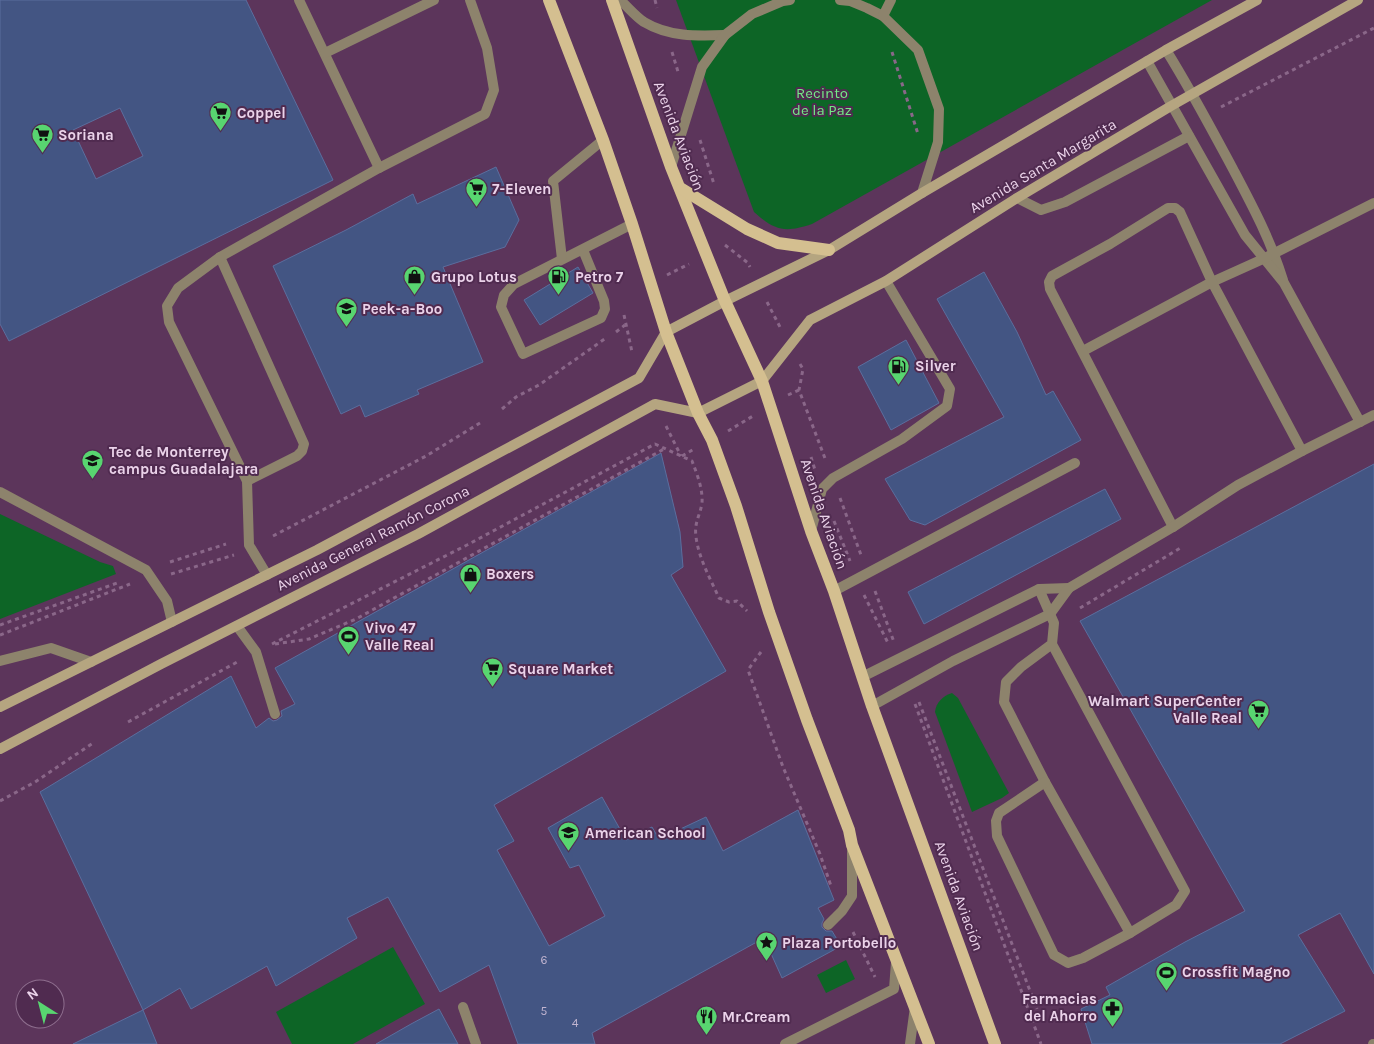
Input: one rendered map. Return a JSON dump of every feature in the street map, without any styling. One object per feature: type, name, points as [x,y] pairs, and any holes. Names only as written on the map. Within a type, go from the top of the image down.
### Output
[{"type":"main road","points":[[549,0],[603,140],[666,332],[698,414],[712,440],[736,506],[769,612],[806,720],[929,1044]]},
{"type":"main road","name":"Avenida Aviación","points":[[612,0],[672,167],[725,300],[762,381],[872,706],[995,1044]]},
{"type":"main road","points":[[666,332],[725,300],[829,250],[1147,61],[1257,0]]},
{"type":"main road","name":"Avenida Santa Margarita","points":[[762,381],[810,320],[886,281],[1017,198],[1171,106],[1358,0]]},
{"type":"main road","points":[[682,189],[747,229],[778,243],[829,250]]},
{"type":"main road","name":"Avenida General Ramón Corona","points":[[0,707],[267,576],[639,378],[666,332]]},
{"type":"main road","points":[[698,414],[762,381]]},
{"type":"main road","name":"Avenida General Ramón Corona","points":[[0,749],[418,534],[655,404],[698,414]]},
{"type":"street","points":[[299,0],[379,168]]},
{"type":"street","points":[[324,53],[434,0]]},
{"type":"street","points":[[267,576],[249,545],[247,481],[169,322],[167,306],[178,288],[220,257],[379,168],[485,114],[494,90],[487,48],[470,0]]},
{"type":"street","points":[[620,0],[642,21],[674,34],[696,36],[725,35]]},
{"type":"street","points":[[672,167],[702,67],[725,35],[752,14],[790,0]]},
{"type":"street","points":[[847,0],[883,16],[918,50],[939,108],[938,142],[922,193]]},
{"type":"street","points":[[883,16],[891,0]]},
{"type":"street","points":[[1166,50],[1193,94],[1263,228],[1275,254],[1284,284]]},
{"type":"street","points":[[1147,61],[1245,235],[1284,284],[1360,422]]},
{"type":"street","points":[[1017,198],[1041,210],[1065,202],[1189,136]]},
{"type":"street","points":[[562,258],[553,181],[603,140]]},
{"type":"street","points":[[1083,351],[1212,282],[1275,254],[1374,204]]},
{"type":"street","points":[[1173,527],[1050,289],[1049,282],[1052,276],[1110,244],[1168,208],[1175,208],[1180,212],[1212,282],[1302,450]]},
{"type":"street","points":[[583,250],[604,301],[605,308],[600,318],[524,354],[501,307],[504,295],[514,284],[632,224]]},
{"type":"street","points":[[220,257],[304,444],[302,451],[297,456],[247,481]]},
{"type":"street","points":[[811,530],[822,489],[833,478],[902,439],[947,406],[950,389],[886,281]]},
{"type":"street","points":[[872,706],[953,661],[1050,614],[1068,588],[1173,527],[1238,485],[1302,450],[1374,415]]},
{"type":"street","points":[[834,591],[1075,463]]},
{"type":"street","points":[[0,492],[146,570],[167,601],[172,622]]},
{"type":"street","points":[[862,677],[1039,589],[1068,588]]},
{"type":"street","points":[[1039,589],[1054,623],[1052,644],[1186,891],[1176,905],[1130,933],[1082,958],[1068,963],[1054,955],[997,836],[996,821],[999,812],[1045,782]]},
{"type":"street","points":[[237,626],[256,652],[275,714]]},
{"type":"street","points":[[1052,644],[1020,667],[1006,682],[1004,702],[1045,782],[1130,933]]},
{"type":"street","points":[[0,661],[51,648],[91,662]]},
{"type":"street","points":[[828,924],[842,911],[852,896],[852,844]]},
{"type":"street","points":[[785,1044],[894,989],[896,960]]},
{"type":"street","points":[[910,1044],[915,1006]]},
{"type":"street","points":[[463,1007],[476,1044]]},
{"type":"path","points":[[1218,108],[1374,28]]},
{"type":"path","points":[[891,47],[930,170]]},
{"type":"path","points":[[735,252],[748,264],[756,263]]},
{"type":"path","points":[[502,409],[516,397],[539,385],[625,325]]},
{"type":"path","points":[[681,456],[799,390],[868,573],[898,659]]},
{"type":"path","points":[[273,536],[426,456],[480,423]]},
{"type":"path","points":[[664,449],[356,619],[309,639],[272,644],[467,545],[655,444],[692,462],[700,484],[702,503],[696,521],[696,535],[706,571],[719,598],[729,602],[737,601],[748,612]]},
{"type":"path","points":[[809,452],[856,579],[898,659]]},
{"type":"path","points":[[170,562],[226,544]]},
{"type":"path","points":[[0,635],[85,603],[156,573],[170,575],[231,557],[249,545]]},
{"type":"path","points":[[0,625],[120,582]]},
{"type":"path","points":[[762,650],[748,670],[783,767],[820,854],[833,890]]},
{"type":"path","points":[[128,722],[240,660]]},
{"type":"path","points":[[919,702],[1037,1009]]},
{"type":"path","points":[[915,703],[1041,1044]]},
{"type":"path","points":[[0,801],[35,782],[93,743]]},
{"type":"path","points":[[853,932],[877,982]]},
{"type":"green space","name":"Recinto de la Paz","points":[[676,0],[1212,0],[812,224],[787,229],[774,227],[754,212]]},
{"type":"green space","points":[[0,514],[100,562],[113,566],[116,574],[0,619]]},
{"type":"green space","points":[[952,693],[958,698],[1009,793],[972,812],[935,712],[940,700]]},
{"type":"green space","points":[[393,947],[425,1004],[353,1044],[292,1044],[276,1012]]},
{"type":"green space","points":[[846,960],[855,979],[826,993],[817,975]]},
{"type":"building","points":[[0,0],[246,0],[333,180],[9,341],[0,324]],"holes":[[[120,108],[143,156],[96,179],[73,130]]]},
{"type":"building","points":[[496,167],[519,220],[505,247],[443,267],[483,362],[417,390],[419,394],[365,417],[360,405],[341,414],[273,266],[413,194],[417,204]]},
{"type":"building","name":"Petro 7","points":[[578,267],[593,293],[540,325],[524,300]]},
{"type":"building","points":[[984,272],[1017,332],[1046,395],[1053,391],[1081,440],[925,525],[910,520],[885,479],[1004,417],[937,299]]},
{"type":"building","name":"Silver","points":[[906,340],[939,403],[891,430],[858,367]]},
{"type":"building","points":[[661,453],[680,532],[683,567],[671,575],[726,671],[494,805],[514,841],[497,850],[549,946],[605,916],[579,865],[570,868],[548,828],[602,797],[626,840],[652,827],[659,839],[706,817],[723,851],[798,810],[834,900],[818,908],[824,919],[822,927],[826,931],[832,931],[841,946],[782,978],[764,938],[592,1033],[595,1044],[518,1044],[489,965],[440,992],[388,897],[347,918],[357,938],[276,986],[267,966],[191,1009],[180,988],[143,1010],[40,792],[231,676],[256,728],[269,718],[273,721],[277,720],[282,716],[281,711],[295,704],[275,668]]},
{"type":"building","name":"Walmart SuperCenter Valle Real","points":[[1374,464],[1374,974],[1340,913],[1298,935],[1345,1011],[1280,1044],[1092,1044],[1081,1009],[1110,995],[1106,987],[1185,942],[1245,911],[1080,621]]},
{"type":"building","points":[[1105,489],[1121,519],[924,624],[908,592]]},
{"type":"building","points":[[439,1009],[458,1044],[376,1044],[411,1024]]},
{"type":"building","points":[[143,1010],[157,1044],[73,1044]]},
{"type":"place","name":"Coppel","points":[[221,132]]},
{"type":"place","name":"Soriana","points":[[42,154]]},
{"type":"place","name":"7-Eleven","points":[[476,208]]},
{"type":"place","name":"Grupo Lotus","points":[[415,296]]},
{"type":"place","name":"Petro 7","points":[[559,296]]},
{"type":"place","name":"Peek-a-Boo","points":[[346,328]]},
{"type":"place","name":"Silver","points":[[899,385]]},
{"type":"place","name":"Tec de Monterrey campus Guadalajara","points":[[93,480]]},
{"type":"place","name":"Boxers","points":[[470,593]]},
{"type":"place","name":"Vivo 47 Valle Real","points":[[349,656]]},
{"type":"place","name":"Square Market","points":[[492,688]]},
{"type":"place","name":"Walmart SuperCenter Valle Real","points":[[1258,729]]},
{"type":"place","name":"American School","points":[[569,852]]},
{"type":"place","name":"Plaza Portobello","points":[[766,962]]},
{"type":"place","name":"Crossfit Magno","points":[[1166,991]]},
{"type":"place","name":"Farmacias del Ahorro","points":[[1113,1027]]},
{"type":"place","name":"Mr.Cream","points":[[706,1036]]}]
